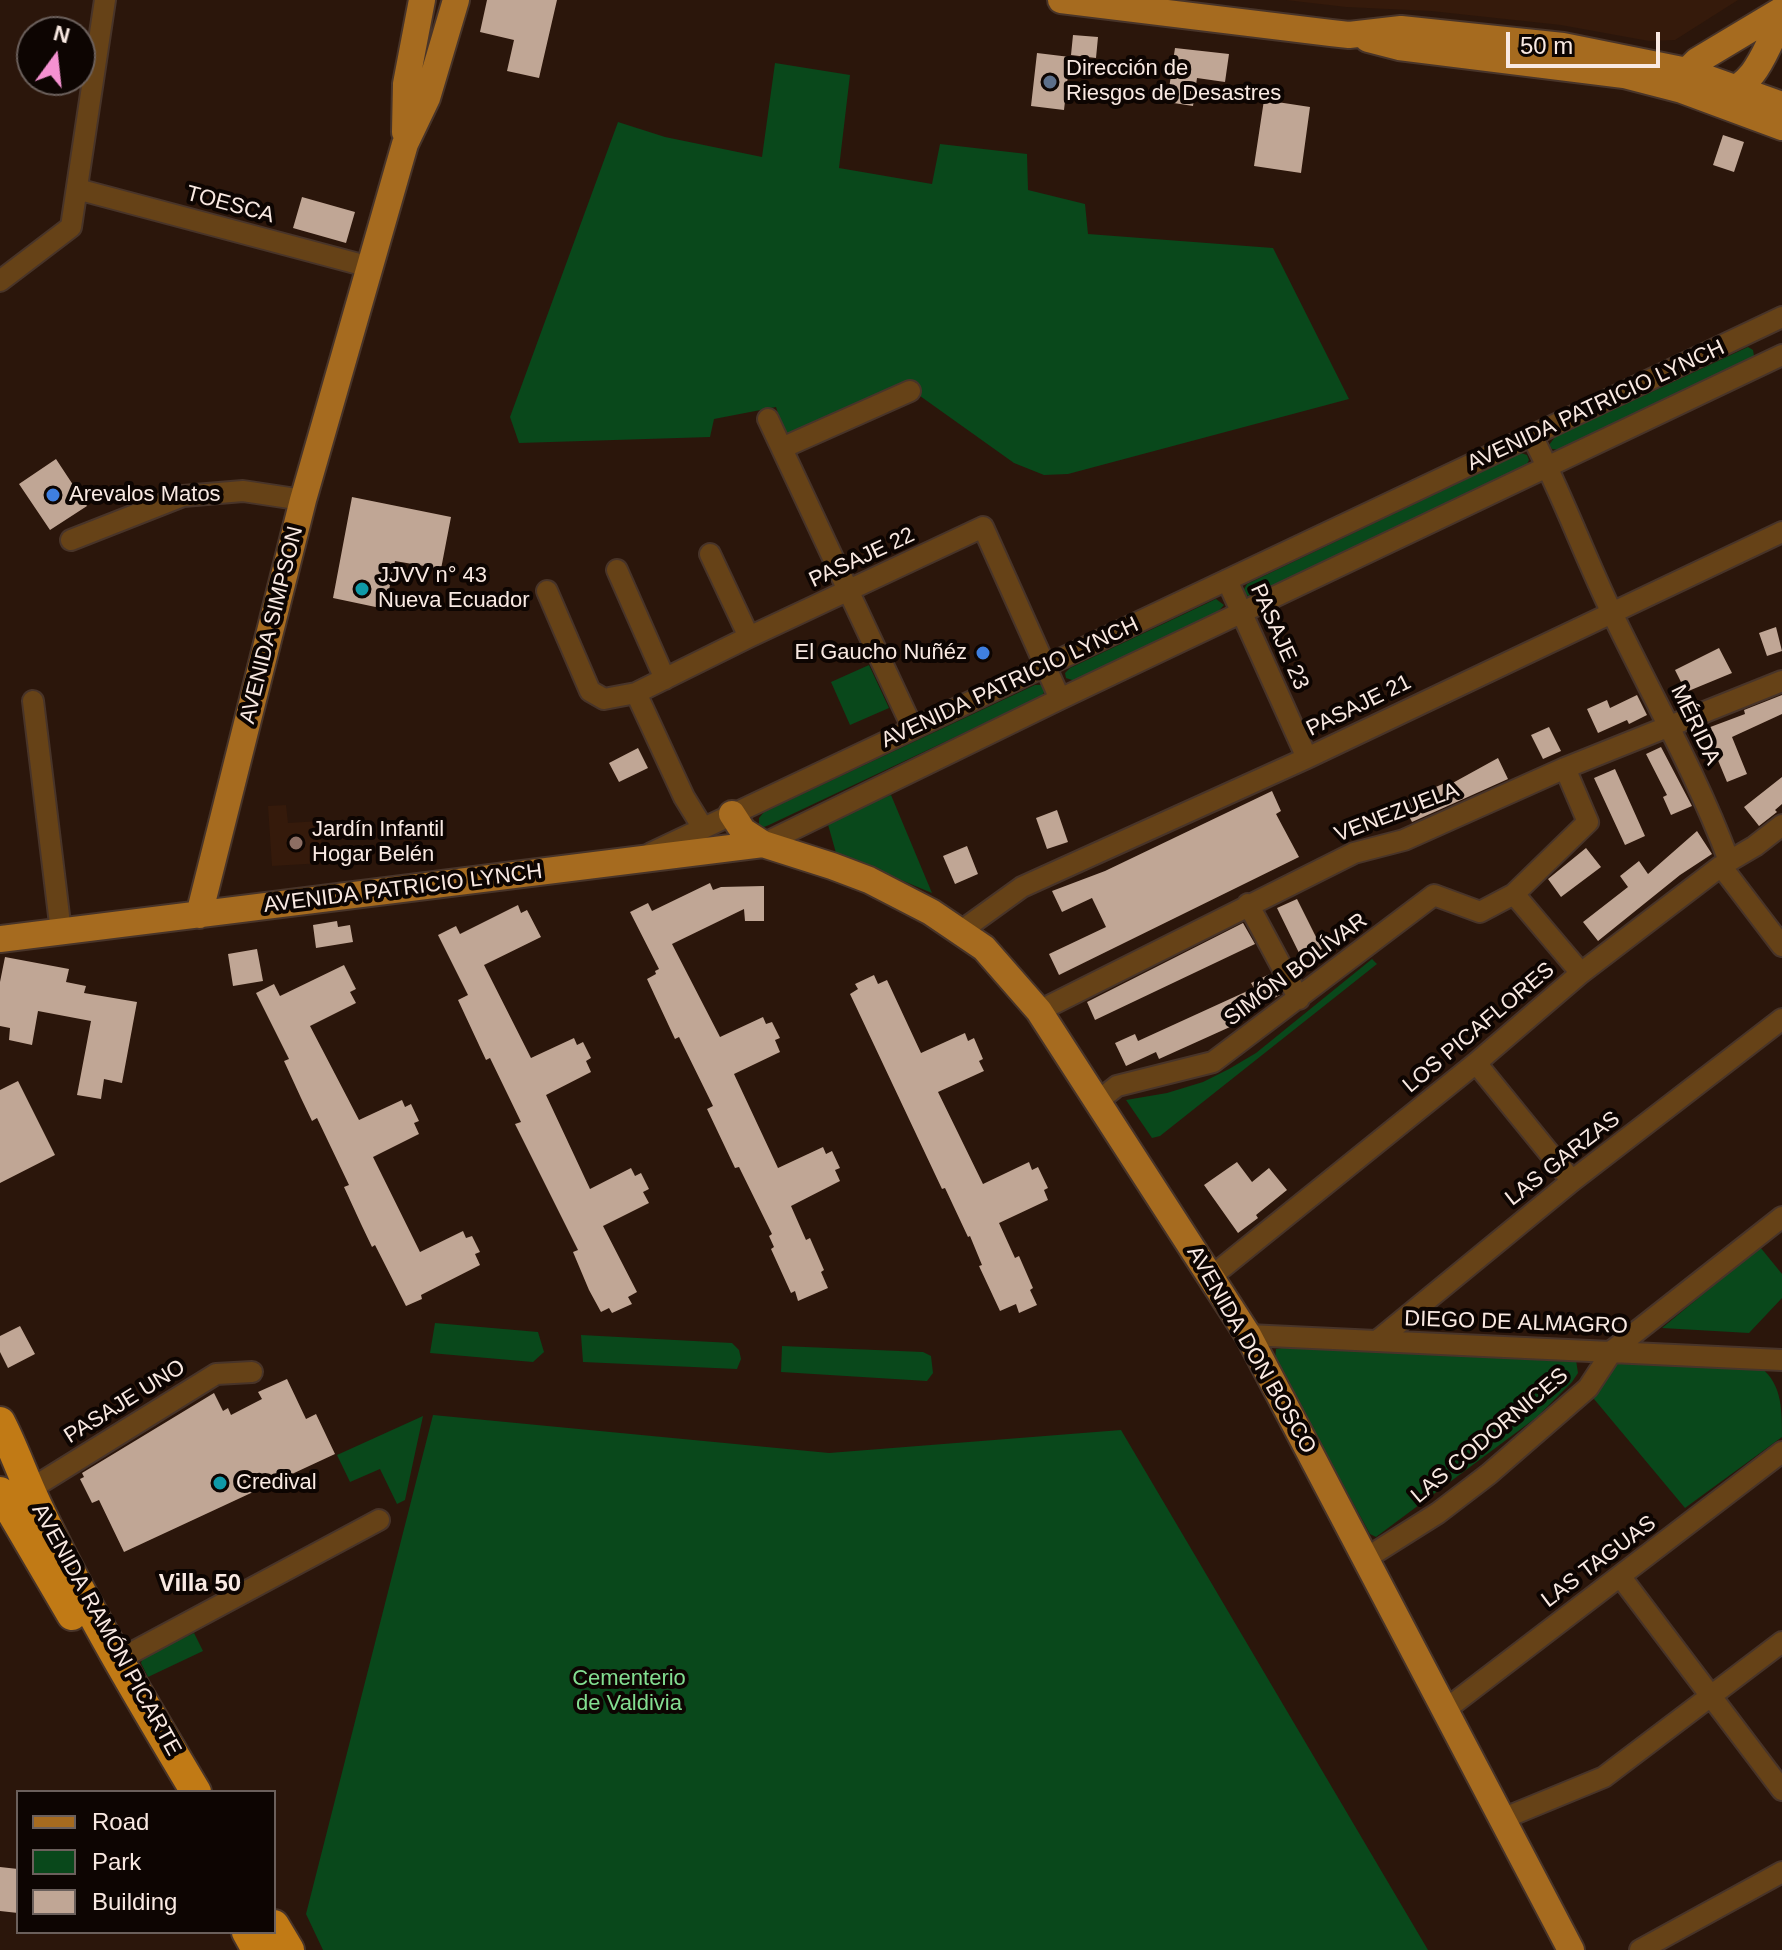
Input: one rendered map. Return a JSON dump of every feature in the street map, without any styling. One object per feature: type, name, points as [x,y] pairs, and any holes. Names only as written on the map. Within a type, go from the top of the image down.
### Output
[{"type":"highway","name":"AVENIDA RAMÓN PICARTE","points":[[0,1422],[15,1450],[15,1491],[101,1663],[170,1790]]},
{"type":"highway","name":"AVENIDA RAMÓN PICARTE","points":[[15,1491],[195,1790]]},
{"type":"highway","points":[[276,1928],[289,1950]]},
{"type":"main road","name":"AVENIDA SIMPSON","points":[[405,144],[406,84],[422,0]]},
{"type":"main road","name":"AVENIDA SIMPSON","points":[[199,915],[303,500],[405,144],[427,98],[456,0]]},
{"type":"main road","points":[[1061,0],[1349,35],[1399,47],[1684,80],[1737,89],[1782,104]]},
{"type":"main road","points":[[1684,80],[1697,61],[1782,10]]},
{"type":"main road","points":[[1712,101],[1737,89],[1763,61],[1782,20]]},
{"type":"main road","points":[[1349,35],[1401,29],[1563,46],[1684,80],[1712,101],[1782,127]]},
{"type":"main road","points":[[1763,61],[1767,85],[1782,104]]},
{"type":"main road","name":"AVENIDA DON BOSCO","points":[[732,814],[743,831],[763,844],[869,880],[961,931],[984,948],[1039,1011],[1248,1335],[1571,1950]]},
{"type":"main road","name":"AVENIDA DON BOSCO","points":[[637,860],[763,844]]},
{"type":"main road","name":"AVENIDA PATRICIO LYNCH","points":[[199,915],[637,860]]},
{"type":"main road","points":[[0,939],[199,915]]},
{"type":"street","points":[[0,281],[71,227],[105,0]]},
{"type":"street","name":"TOESCA","points":[[77,189],[370,267]]},
{"type":"street","points":[[1773,322],[1782,354]]},
{"type":"street","name":"AVENIDA PATRICIO LYNCH","points":[[637,860],[1773,322]]},
{"type":"street","name":"AVENIDA PATRICIO LYNCH","points":[[763,844],[1782,354]]},
{"type":"street","points":[[782,448],[910,391]]},
{"type":"street","points":[[768,419],[913,729]]},
{"type":"street","name":"MÉRIDA","points":[[1532,436],[1612,612],[1716,827],[1725,864],[1782,946]]},
{"type":"street","points":[[71,540],[183,496],[243,491],[303,500]]},
{"type":"street","name":"PASAJE 22","points":[[547,591],[590,691],[604,699],[636,693],[983,527],[1060,699]]},
{"type":"street","name":"PASAJE 21","points":[[961,931],[1022,887],[1307,758],[1782,532]]},
{"type":"street","points":[[710,554],[749,637]]},
{"type":"street","points":[[617,570],[665,679]]},
{"type":"street","name":"PASAJE 23","points":[[1227,580],[1307,758]]},
{"type":"street","name":"VENEZUELA","points":[[1039,1011],[1354,853],[1404,840],[1565,768],[1782,681]]},
{"type":"street","points":[[636,693],[684,797],[703,828]]},
{"type":"street","points":[[33,701],[61,932]]},
{"type":"street","name":"SIMÓN BOLÍVAR","points":[[1098,1101],[1117,1086],[1213,1062],[1434,895],[1480,912],[1514,894],[1588,822],[1565,768]]},
{"type":"street","name":"LOS PICAFLORES","points":[[1212,1276],[1476,1063],[1581,973],[1782,825]]},
{"type":"street","points":[[1514,894],[1581,973]]},
{"type":"street","points":[[1248,904],[1299,999]]},
{"type":"street","name":"LAS GARZAS","points":[[1377,1341],[1572,1181],[1782,1019]]},
{"type":"street","points":[[1476,1063],[1572,1181]]},
{"type":"street","name":"LAS CODORNICES","points":[[1365,1559],[1438,1513],[1489,1474],[1588,1388],[1613,1350],[1782,1217]]},
{"type":"street","name":"DIEGO DE ALMAGRO","points":[[1248,1335],[1775,1360]]},
{"type":"street","points":[[1775,1360],[1782,1378]]},
{"type":"street","name":"PASAJE UNO","points":[[15,1491],[216,1374],[252,1372]]},
{"type":"street","name":"LAS TAGUAS","points":[[1445,1710],[1782,1452]]},
{"type":"street","points":[[118,1660],[379,1520]]},
{"type":"street","points":[[1620,1576],[1782,1790]]},
{"type":"street","points":[[1502,1819],[1604,1777],[1782,1642]]},
{"type":"street","points":[[1640,1950],[1782,1872]]},
{"type":"shaded area","points":[[1286,0],[1738,0],[1675,40],[1649,41],[1561,25]]},
{"type":"shaded area","name":"Jardín Infantil Hogar Belén","points":[[286,805],[288,823],[320,821],[323,863],[272,866],[268,806]]},
{"type":"green space","points":[[775,63],[850,75],[839,168],[932,184],[940,144],[1027,154],[1028,190],[1085,204],[1088,234],[1273,248],[1349,399],[1068,474],[1044,475],[1014,463],[906,386],[786,437],[776,407],[714,419],[710,437],[519,443],[510,417],[618,122],[665,137],[762,157]]},
{"type":"green space","points":[[1748,347],[1753,350],[1754,356],[1750,360],[1559,450],[1549,445],[1555,437]]},
{"type":"green space","points":[[1521,453],[1527,455],[1529,460],[1526,466],[1250,597],[1245,594],[1247,584]]},
{"type":"green space","points":[[1216,599],[1224,605],[1215,615],[1075,681],[1066,678],[1065,673],[1070,668]]},
{"type":"green space","points":[[869,665],[889,708],[850,725],[831,682]]},
{"type":"green space","points":[[1035,685],[1042,685],[1045,690],[1042,696],[769,825],[759,825],[759,818],[764,812]]},
{"type":"green space","points":[[891,795],[932,893],[836,853],[827,821]]},
{"type":"green space","points":[[1372,959],[1377,964],[1160,1136],[1152,1138],[1126,1100],[1167,1093],[1203,1082],[1229,1069],[1256,1053]]},
{"type":"green space","points":[[1760,1247],[1782,1274],[1782,1298],[1749,1333],[1662,1328]]},
{"type":"green space","points":[[435,1323],[538,1332],[544,1352],[533,1362],[430,1353]]},
{"type":"green space","points":[[581,1335],[732,1343],[739,1350],[741,1359],[737,1369],[583,1362]]},
{"type":"green space","points":[[782,1346],[923,1352],[931,1356],[933,1373],[927,1381],[781,1372]]},
{"type":"green space","points":[[1287,1347],[1576,1360],[1578,1373],[1537,1417],[1376,1537],[1370,1534],[1275,1360],[1276,1349]]},
{"type":"green space","points":[[1620,1358],[1756,1364],[1776,1387],[1781,1405],[1782,1437],[1685,1508],[1589,1393]]},
{"type":"green space","name":"Cementerio de Valdivia","points":[[433,1415],[829,1453],[1121,1430],[1428,1950],[323,1950],[306,1914]]},
{"type":"green space","points":[[423,1416],[405,1500],[397,1504],[380,1469],[350,1482],[337,1455]]},
{"type":"green space","points":[[194,1633],[203,1651],[148,1677],[141,1663],[143,1657]]},
{"type":"building","points":[[487,0],[557,0],[539,78],[507,71],[514,40],[480,32]]},
{"type":"building","points":[[1073,35],[1098,37],[1096,58],[1071,55]]},
{"type":"building","points":[[1175,48],[1229,54],[1225,82],[1197,78],[1193,106],[1167,102]]},
{"type":"building","name":"Dirección de Riesgos de Desastres","points":[[1037,53],[1070,57],[1064,110],[1031,106]]},
{"type":"building","points":[[1264,100],[1310,107],[1301,173],[1254,166]]},
{"type":"building","points":[[1723,135],[1744,142],[1734,172],[1713,165]]},
{"type":"building","points":[[302,197],[355,212],[346,243],[293,228]]},
{"type":"building","name":"Arevalos Matos","points":[[56,459],[87,506],[50,530],[19,484]]},
{"type":"building","points":[[352,497],[451,517],[441,569],[395,561],[385,609],[333,598]]},
{"type":"building","points":[[1776,627],[1782,651],[1767,656],[1759,633]]},
{"type":"building","points":[[1719,648],[1732,673],[1686,692],[1675,670]]},
{"type":"building","points":[[1637,695],[1647,715],[1598,733],[1587,709],[1607,700],[1610,708]]},
{"type":"building","points":[[1782,695],[1782,714],[1732,737],[1747,774],[1727,782],[1705,729],[1745,714],[1744,710]]},
{"type":"building","points":[[1549,727],[1561,751],[1543,759],[1531,735]]},
{"type":"building","points":[[1661,747],[1692,806],[1671,815],[1663,797],[1667,795],[1646,754]]},
{"type":"building","points":[[638,748],[648,768],[619,782],[609,763]]},
{"type":"building","points":[[1498,758],[1508,779],[1412,822],[1402,802],[1447,782],[1449,785]]},
{"type":"building","points":[[1615,769],[1645,836],[1625,845],[1594,778]]},
{"type":"building","points":[[1782,777],[1782,804],[1759,826],[1744,807]]},
{"type":"building","points":[[1272,791],[1281,811],[1276,814],[1299,857],[1059,975],[1049,954],[1106,927],[1092,898],[1062,912],[1052,891],[1105,871]]},
{"type":"building","points":[[1057,810],[1068,842],[1047,849],[1036,818]]},
{"type":"building","points":[[1697,831],[1712,854],[1680,875],[1598,941],[1583,922],[1628,887],[1620,876],[1639,861],[1648,874]]},
{"type":"building","points":[[967,846],[978,874],[955,884],[943,856]]},
{"type":"building","points":[[1586,848],[1601,867],[1561,897],[1548,879]]},
{"type":"building","points":[[710,883],[713,890],[764,886],[764,921],[745,921],[744,909],[672,944],[720,1037],[763,1017],[766,1024],[772,1022],[780,1038],[775,1040],[780,1052],[734,1074],[778,1168],[823,1147],[826,1154],[832,1151],[840,1168],[835,1170],[840,1181],[791,1206],[806,1240],[810,1238],[828,1288],[798,1301],[795,1291],[791,1293],[771,1249],[774,1247],[769,1236],[772,1234],[707,1109],[713,1106],[679,1037],[675,1039],[647,979],[659,969],[630,912],[648,903],[652,911]]},
{"type":"building","points":[[1297,899],[1322,949],[1302,959],[1277,908]]},
{"type":"building","points":[[518,905],[521,913],[527,910],[541,937],[484,965],[531,1058],[574,1038],[577,1045],[583,1042],[591,1058],[586,1061],[591,1072],[546,1095],[590,1189],[631,1168],[635,1176],[641,1173],[649,1189],[643,1192],[649,1203],[603,1226],[637,1292],[628,1297],[632,1304],[612,1313],[609,1308],[601,1312],[589,1290],[573,1252],[578,1250],[515,1124],[521,1122],[490,1058],[486,1060],[458,1000],[468,995],[438,935],[456,926],[460,934]]},
{"type":"building","points":[[337,921],[338,927],[350,925],[353,942],[316,948],[313,925]]},
{"type":"building","points":[[1243,923],[1255,944],[1095,1020],[1087,1002]]},
{"type":"building","points":[[257,949],[263,981],[233,986],[228,954]]},
{"type":"building","points":[[5,957],[69,969],[66,982],[86,986],[84,993],[137,1002],[122,1083],[104,1079],[101,1099],[77,1095],[91,1021],[38,1011],[32,1045],[9,1040],[10,1028],[0,1026],[0,982]]},
{"type":"building","points":[[344,965],[356,989],[350,992],[356,1003],[310,1026],[359,1120],[402,1100],[405,1107],[411,1104],[419,1121],[414,1123],[419,1134],[373,1157],[420,1252],[463,1231],[466,1238],[472,1236],[480,1252],[475,1254],[480,1265],[406,1306],[375,1245],[372,1247],[344,1187],[349,1185],[317,1118],[312,1121],[284,1061],[289,1059],[256,993],[274,984],[280,996]]},
{"type":"building","points":[[1270,974],[1280,995],[1238,1016],[1241,1022],[1159,1059],[1156,1052],[1126,1066],[1115,1043],[1135,1034],[1138,1041],[1254,988],[1251,983]]},
{"type":"building","points":[[874,975],[878,984],[887,980],[921,1053],[965,1033],[968,1041],[974,1038],[983,1059],[979,1061],[984,1071],[938,1092],[983,1184],[1029,1162],[1032,1170],[1038,1167],[1048,1188],[1044,1190],[1048,1200],[999,1223],[1015,1258],[1019,1256],[1037,1305],[1019,1313],[1016,1304],[1000,1311],[979,1266],[982,1265],[970,1236],[945,1188],[942,1189],[850,994],[858,989],[855,984]]},
{"type":"building","points":[[18,1081],[55,1155],[0,1183],[0,1090]]},
{"type":"building","points":[[1237,1162],[1252,1182],[1269,1168],[1287,1190],[1238,1233],[1204,1185]]},
{"type":"building","points":[[20,1326],[35,1354],[8,1368],[0,1352],[0,1336]]},
{"type":"building","points":[[287,1379],[306,1419],[316,1414],[335,1454],[124,1552],[99,1500],[92,1503],[80,1479],[84,1477],[82,1473],[214,1393],[223,1411],[228,1408],[231,1415],[262,1399],[258,1392]]},
{"type":"building","points":[[0,1867],[16,1869],[16,1913],[0,1911]]},
{"type":"place","name":"Dirección de Riesgos de Desastres","points":[[1050,82]]},
{"type":"place","name":"Arevalos Matos","points":[[53,495]]},
{"type":"place","name":"JJVV n° 43 Nueva Ecuador","points":[[362,589]]},
{"type":"place","name":"El Gaucho Nuñéz","points":[[983,653]]},
{"type":"place","name":"Jardín Infantil Hogar Belén","points":[[296,843]]},
{"type":"place","name":"Credival","points":[[220,1483]]},
{"type":"district","name":"Villa 50","points":[[200,1584]]}]
